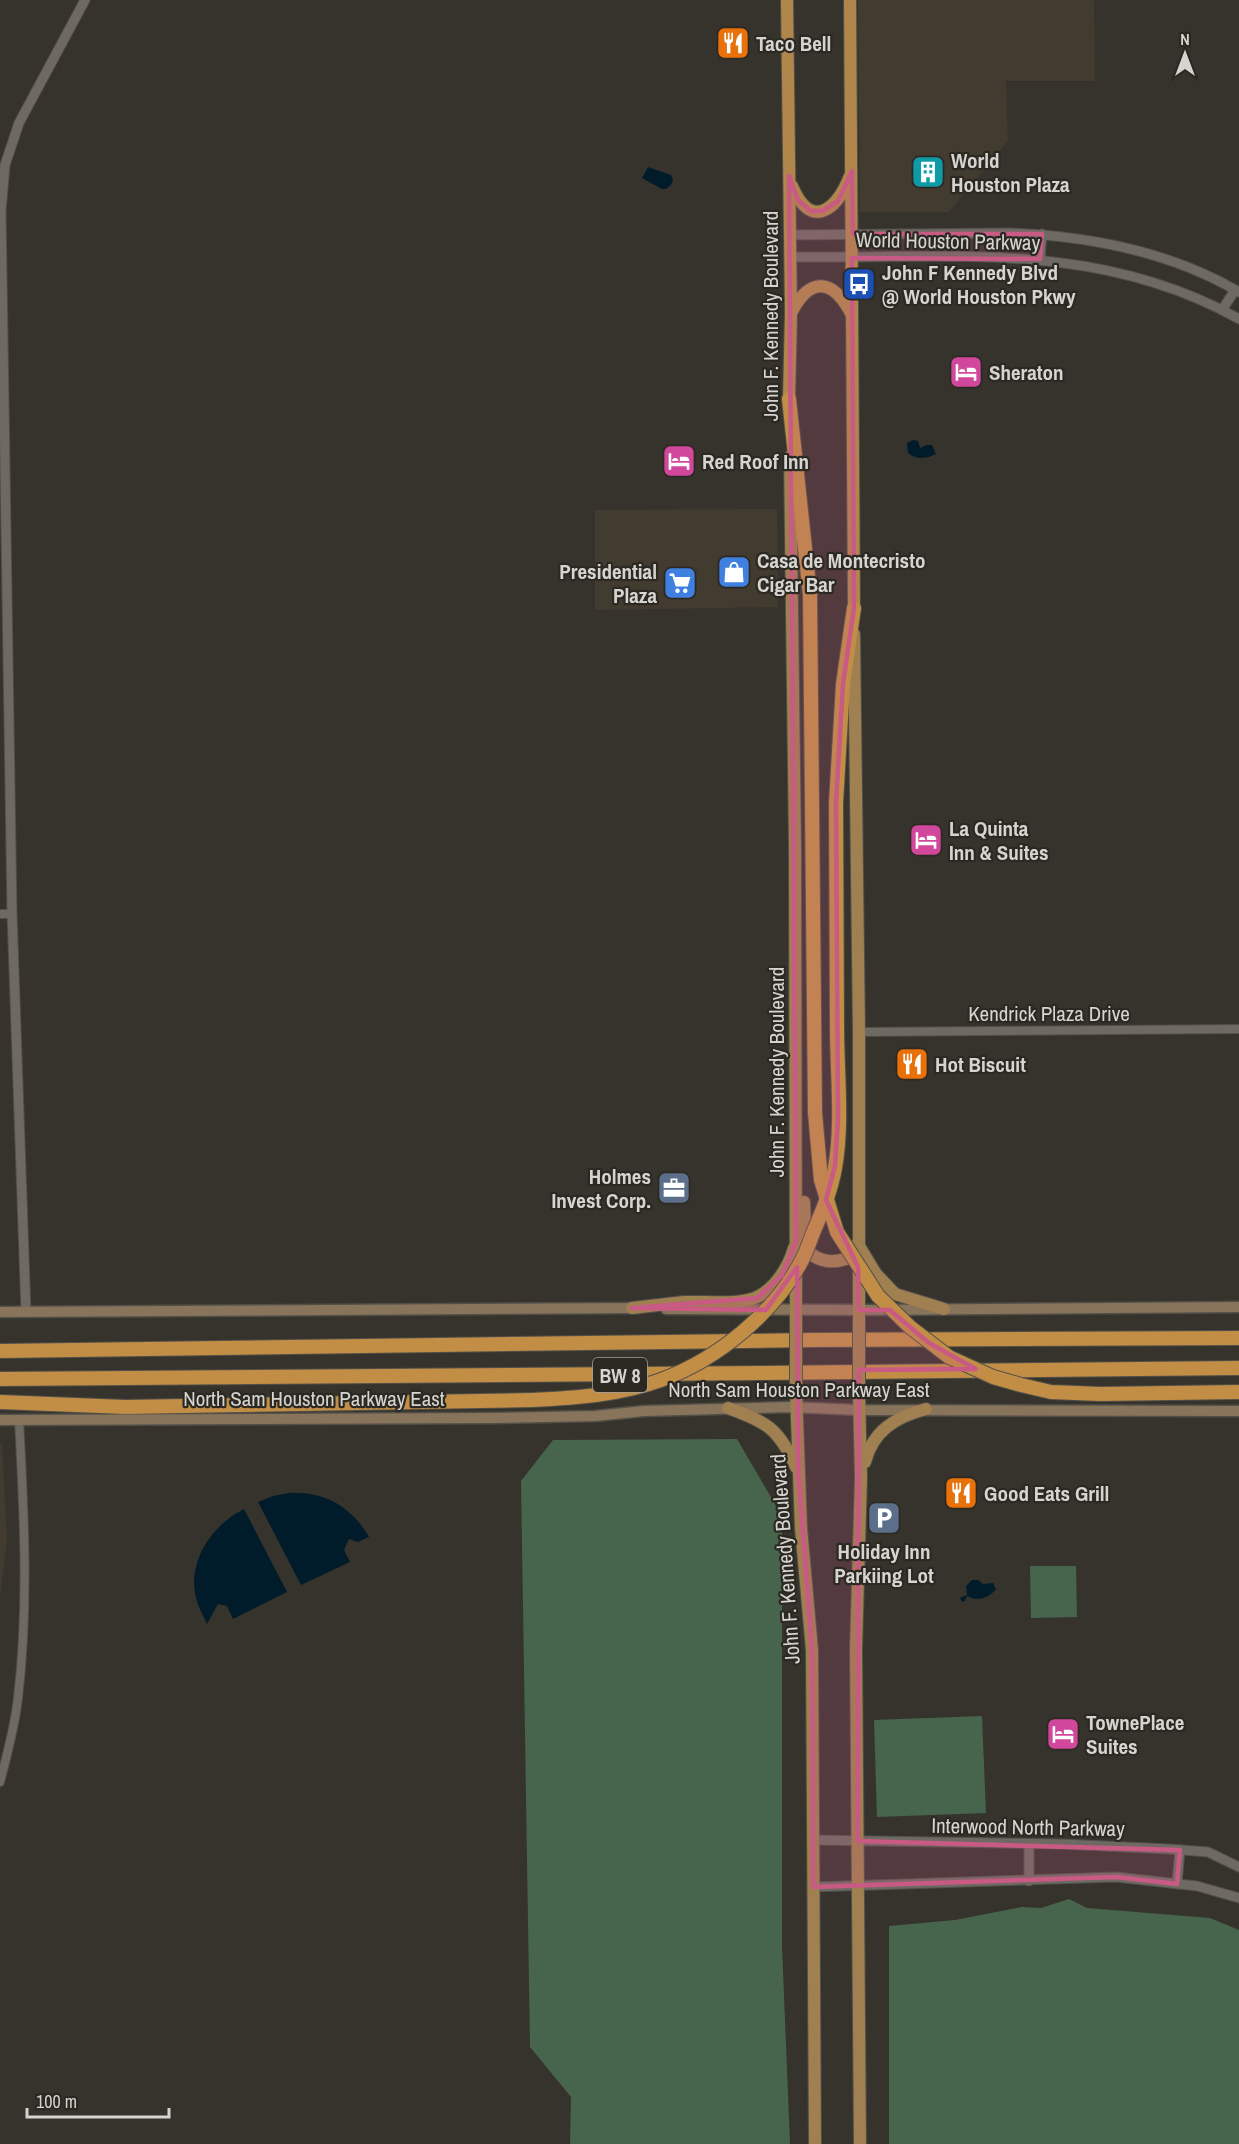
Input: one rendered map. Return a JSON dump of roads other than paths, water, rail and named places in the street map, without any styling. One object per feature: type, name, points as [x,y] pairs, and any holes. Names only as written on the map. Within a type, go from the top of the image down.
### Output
[{"type":"highway","name":"John F. Kennedy Boulevard","points":[[787,0],[791,314],[789,399]]},
{"type":"highway","points":[[0,1402],[126,1407],[568,1399],[609,1393],[661,1380],[707,1357],[736,1337],[772,1304],[803,1258],[831,1185],[835,1166],[838,1119],[835,842],[843,684],[854,608],[850,0]]},
{"type":"highway","points":[[789,176],[798,200],[811,210],[822,211],[838,201],[852,171]]},
{"type":"highway","points":[[791,314],[803,294],[811,288],[820,286],[829,288],[839,295],[852,316]]},
{"type":"highway","points":[[789,399],[810,595],[815,1113],[821,1180],[837,1232],[878,1296],[910,1328],[949,1357],[993,1377],[1051,1392],[1100,1394],[1239,1392]]},
{"type":"highway","name":"BW 8","points":[[0,1351],[812,1340],[1239,1338]]},
{"type":"highway","name":"North Sam Houston Parkway East","points":[[0,1379],[1239,1368]]},
{"type":"main road","name":"John F. Kennedy Boulevard","points":[[789,399],[795,847],[796,1407],[798,1471],[812,1650],[815,2144]]},
{"type":"main road","points":[[854,608],[861,1478],[856,1629],[860,2144]]},
{"type":"main road","points":[[795,1144],[802,1176],[806,1250],[816,1259],[828,1262],[842,1260],[849,1258],[858,1242]]},
{"type":"main road","points":[[632,1308],[684,1302],[739,1301],[757,1298],[782,1275],[792,1257],[796,1241]]},
{"type":"main road","points":[[858,1242],[876,1274],[895,1294],[944,1309]]},
{"type":"main road","points":[[0,1312],[632,1308],[859,1310],[1239,1306]]},
{"type":"main road","name":"North Sam Houston Parkway East","points":[[0,1420],[494,1418],[796,1407],[860,1410],[1239,1411]]},
{"type":"main road","points":[[728,1408],[758,1418],[777,1433],[798,1471]]},
{"type":"main road","points":[[861,1478],[869,1447],[879,1434],[887,1426],[908,1414],[926,1409]]},
{"type":"street","points":[[26,1312],[12,914],[1,211],[5,165],[19,123],[85,0]]},
{"type":"street","points":[[1040,259],[1042,234]]},
{"type":"street","name":"World Houston Parkway","points":[[789,235],[1042,234],[1101,243],[1142,253],[1176,263],[1237,291]]},
{"type":"street","name":"World Houston Parkway","points":[[790,257],[991,256],[1040,259],[1148,280],[1174,289],[1239,319]]},
{"type":"street","points":[[1222,310],[1237,291]]},
{"type":"street","points":[[0,914],[12,914]]},
{"type":"street","name":"Kendrick Plaza Drive","points":[[859,1032],[1239,1029]]},
{"type":"street","points":[[0,1782],[18,1699],[24,1637],[25,1542],[19,1420]]},
{"type":"street","name":"Interwood North Parkway","points":[[813,1840],[1029,1844],[1180,1850],[1208,1852],[1239,1867]]},
{"type":"street","points":[[1029,1844],[1029,1881]]},
{"type":"street","points":[[1178,1884],[1180,1850]]},
{"type":"street","points":[[813,1887],[1116,1877],[1197,1886],[1239,1898]]},
{"type":"water","points":[[648,167],[671,175],[673,180],[671,185],[662,189],[642,178]]},
{"type":"water","points":[[913,440],[918,441],[920,448],[932,445],[936,454],[929,457],[914,457],[908,453],[907,443]]},
{"type":"water","points":[[289,1493],[314,1495],[336,1503],[354,1517],[369,1537],[358,1542],[349,1539],[344,1550],[350,1562],[301,1585],[258,1502]]},
{"type":"water","points":[[244,1509],[287,1592],[233,1619],[227,1606],[218,1604],[207,1624],[197,1601],[194,1584],[199,1558],[212,1534],[232,1516]]},
{"type":"water","points":[[972,1580],[978,1580],[983,1584],[993,1583],[996,1589],[987,1597],[975,1599],[967,1596],[962,1602],[960,1598],[967,1595],[966,1586]]},
{"type":"place","name":"Taco Bell","points":[[733,43]]},
{"type":"place","name":"World Houston Plaza","points":[[928,172]]},
{"type":"place","name":"John F Kennedy Blvd @ World Houston Pkwy","points":[[859,284]]},
{"type":"place","name":"Sheraton","points":[[966,372]]},
{"type":"place","name":"Red Roof Inn","points":[[679,461]]},
{"type":"place","name":"Casa de Montecristo Cigar Bar","points":[[734,572]]},
{"type":"place","name":"Presidential Plaza","points":[[680,583]]},
{"type":"place","name":"La Quinta Inn & Suites","points":[[926,840]]},
{"type":"place","name":"Hot Biscuit","points":[[912,1064]]},
{"type":"place","name":"Holmes Invest Corp.","points":[[674,1188]]},
{"type":"place","name":"Good Eats Grill","points":[[961,1493]]},
{"type":"place","name":"Holiday Inn Parkiing Lot","points":[[884,1518]]},
{"type":"place","name":"TownePlace Suites","points":[[1063,1734]]}]
